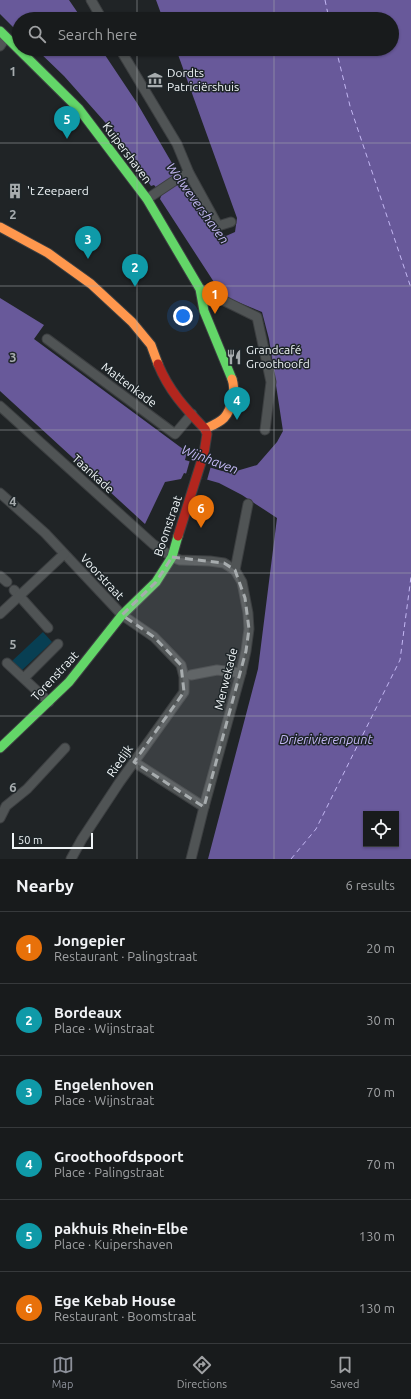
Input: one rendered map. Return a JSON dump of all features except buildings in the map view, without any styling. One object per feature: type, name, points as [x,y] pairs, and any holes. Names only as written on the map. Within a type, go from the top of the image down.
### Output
[{"type":"street","points":[[91,0],[98,12]]},
{"type":"street","points":[[0,46],[3,34]]},
{"type":"street","name":"Kuipershaven","points":[[3,34],[12,43]]},
{"type":"street","name":"Kuipershaven","points":[[25,56],[79,109],[147,199],[200,289],[204,311],[234,387],[232,400],[226,416],[221,421],[205,429]]},
{"type":"street","points":[[124,56],[177,144],[189,173],[218,226],[232,222]]},
{"type":"street","points":[[147,199],[180,177],[189,173]]},
{"type":"street","points":[[0,227],[48,253],[91,284],[132,322],[151,345],[164,380],[177,399],[205,429]]},
{"type":"street","points":[[200,289],[257,317],[271,382],[264,430]]},
{"type":"street","name":"Mattenkade","points":[[48,339],[175,434],[192,414]]},
{"type":"street","name":"Taankade","points":[[0,406],[145,538],[172,557]]},
{"type":"street","name":"Boomstraat","points":[[122,615],[156,582],[172,557],[201,463],[206,443],[207,434],[205,429]]},
{"type":"street","name":"Voorstraat","points":[[0,493],[45,533],[122,615],[154,637],[181,665],[188,676]]},
{"type":"street","points":[[172,557],[180,560],[224,563],[235,570],[248,504]]},
{"type":"street","points":[[0,614],[17,593],[64,554]]},
{"type":"street","name":"Merwekade","points":[[191,859],[204,807],[242,674],[246,651],[248,618],[242,582],[235,570]]},
{"type":"street","points":[[17,593],[48,628]]},
{"type":"street","name":"Torenstraat","points":[[2,744],[69,682],[122,615]]},
{"type":"street","points":[[24,678],[58,644]]},
{"type":"street","points":[[8,663],[49,702]]},
{"type":"street","points":[[188,676],[217,670],[242,674]]},
{"type":"street","name":"Riedijk","points":[[71,859],[82,839],[134,762],[184,692],[188,676]]},
{"type":"street","points":[[0,818],[6,806],[27,789],[65,748]]},
{"type":"street","points":[[134,762],[204,807]]},
{"type":"highlighted area","points":[[172,557],[224,563],[235,570],[245,598],[249,629],[246,651],[204,807],[134,762],[184,692],[181,665],[154,637],[122,615],[156,582]]},
{"type":"shaded area","points":[[43,632],[52,642],[20,672],[11,662]]},
{"type":"water","points":[[0,0],[69,0],[77,12],[12,12],[12,26],[0,14]]},
{"type":"water","points":[[156,0],[411,0],[411,859],[208,859],[258,669],[277,518],[242,495],[219,483],[184,473],[181,479],[165,482],[145,524],[0,391],[0,298],[44,325],[34,339],[187,452],[185,460],[222,471],[233,472],[257,465],[277,442],[283,431],[269,339],[262,312],[223,296],[160,199],[162,194],[154,185],[151,186],[112,130],[64,76],[43,56],[106,56],[137,103],[176,170],[174,171],[180,181],[185,181],[219,233],[226,236],[235,232],[237,218],[179,56],[399,56],[399,12],[160,12]]},
{"type":"pier","points":[[190,460],[211,466],[207,480],[186,474]]},
{"type":"ferry route","points":[[325,0],[328,12]]},
{"type":"ferry route","points":[[338,56],[350,106],[411,288]]},
{"type":"ferry route","points":[[291,859],[316,829],[400,660],[411,577]]},
{"type":"traffic: fast","points":[[0,31],[12,43]]},
{"type":"traffic: fast","points":[[25,56],[79,109],[147,199],[200,289],[204,311],[232,379]]},
{"type":"traffic: fast","points":[[0,748],[69,682],[122,615],[156,582],[172,557],[178,536]]},
{"type":"traffic: slow","points":[[0,227],[48,253],[91,284],[132,322],[151,345],[158,364]]},
{"type":"traffic: slow","points":[[205,429],[220,421],[227,414],[231,405],[234,388],[232,379]]},
{"type":"traffic: jam","points":[[158,364],[172,391],[205,429],[207,434],[204,453],[178,536]]},
{"type":"place","name":"Dordts Patriciërshuis","points":[[155,80]]},
{"type":"place","name":"pakhuis Rhein-Elbe","points":[[67,139]]},
{"type":"place","name":"'t Zeepaerd","points":[[15,191]]},
{"type":"place","name":"Engelenhoven","points":[[88,259]]},
{"type":"place","name":"Bordeaux","points":[[135,287]]},
{"type":"place","name":"Jongepier","points":[[215,314]]},
{"type":"place","name":"Grandcafé Groothoofd","points":[[234,357]]},
{"type":"place","name":"Groothoofdspoort","points":[[237,420]]},
{"type":"place","name":"Ege Kebab House","points":[[201,528]]},
{"type":"water label","name":"Wolwevershaven","points":[[198,203]]},
{"type":"water label","name":"Wijnhaven","points":[[210,459]]},
{"type":"water label","name":"Drierivierenpunt","points":[[326,739]]}]
